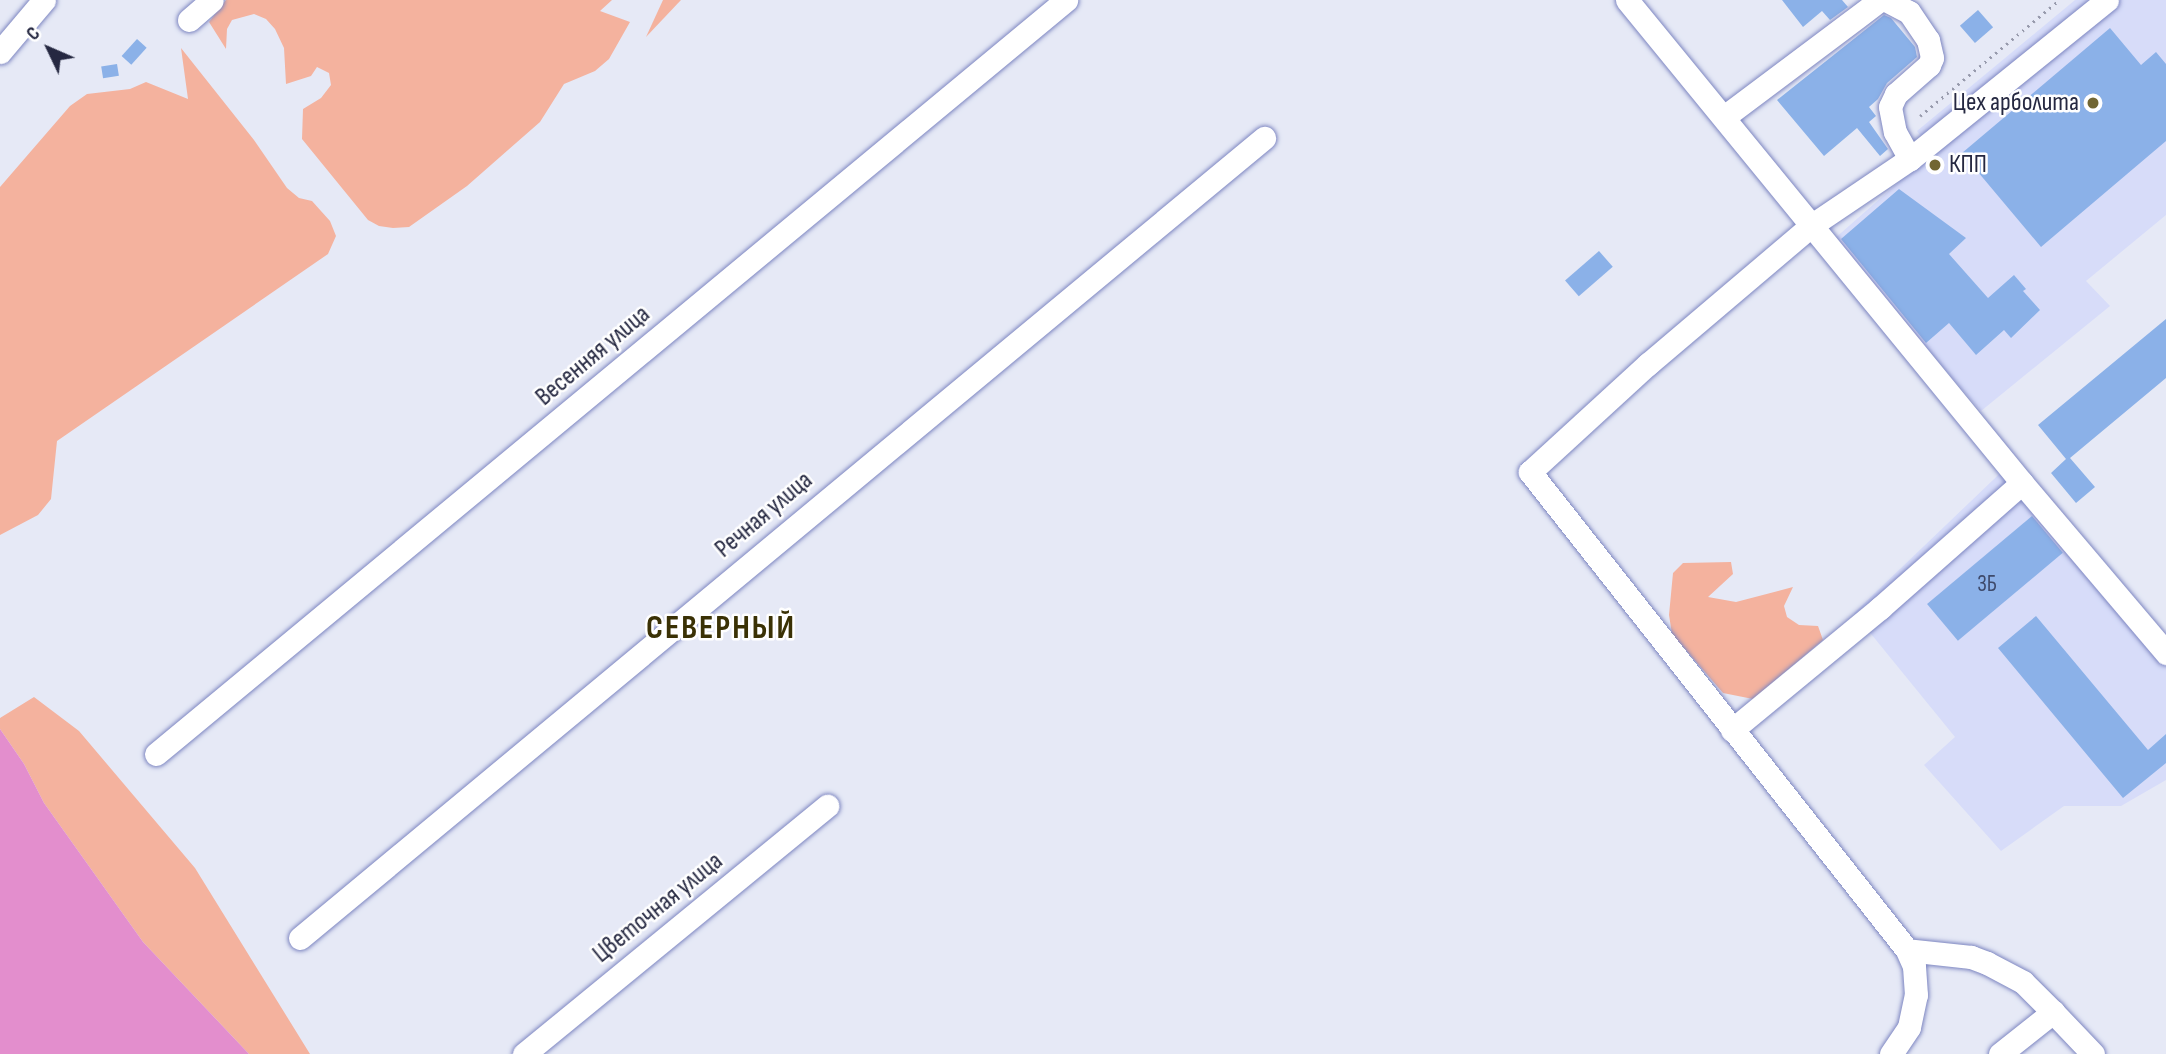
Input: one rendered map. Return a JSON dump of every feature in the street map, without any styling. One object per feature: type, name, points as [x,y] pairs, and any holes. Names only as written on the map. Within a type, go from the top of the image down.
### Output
[{"type":"street","points":[[0,52],[44,0]]},
{"type":"street","points":[[189,20],[212,0]]},
{"type":"street","name":"Весенняя улица","points":[[156,754],[1066,0]]},
{"type":"street","points":[[1627,0],[2022,483],[2166,653]]},
{"type":"street","points":[[1724,117],[1880,0]]},
{"type":"street","points":[[1886,0],[1909,12],[1928,40],[1932,58],[1929,65],[1896,94],[1890,107],[1895,132],[1910,159]]},
{"type":"street","points":[[1891,1054],[1909,1027],[1916,995],[1914,966],[1906,950],[1530,472],[1648,364],[1812,225],[1910,159],[2107,0]]},
{"type":"street","name":"Речная улица","points":[[300,938],[1264,138]]},
{"type":"street","points":[[1732,730],[1880,608],[2022,483]]},
{"type":"street","name":"Цветочная улица","points":[[524,1054],[827,806]]},
{"type":"street","points":[[1906,950],[1920,954],[1971,957],[1996,967],[2023,982],[2094,1054]]},
{"type":"street","points":[[2000,1054],[2053,1012]]},
{"type":"path","points":[[1920,116],[2059,0]]},
{"type":"shaded area","points":[[226,0],[612,0],[600,11],[630,22],[609,59],[595,71],[564,84],[540,122],[467,186],[409,227],[393,228],[379,226],[368,220],[302,139],[303,109],[321,98],[331,85],[329,73],[317,67],[311,76],[286,84],[284,48],[275,29],[266,19],[254,14],[232,20],[227,29],[226,49],[209,22]]},
{"type":"shaded area","points":[[663,0],[681,0],[646,37]]},
{"type":"shaded area","points":[[2075,0],[2166,0],[2166,215],[2086,281],[2110,306],[1981,411],[1833,240],[1933,152],[1917,131]]},
{"type":"shaded area","points":[[181,48],[254,140],[287,188],[299,198],[312,201],[330,221],[336,236],[328,254],[57,441],[51,499],[38,515],[0,535],[0,187],[70,106],[87,94],[130,89],[146,82],[188,99]]},
{"type":"shaded area","points":[[2016,458],[2166,640],[2166,780],[2121,806],[2064,806],[2001,851],[1924,765],[1955,737],[1854,613]]},
{"type":"shaded area","points":[[1731,562],[1733,574],[1708,597],[1736,602],[1793,587],[1784,606],[1787,617],[1799,625],[1818,626],[1823,640],[1753,699],[1723,693],[1672,634],[1669,615],[1673,573],[1683,563]]},
{"type":"shaded area","points":[[34,697],[79,731],[195,868],[310,1054],[249,1054],[143,942],[44,803],[24,764],[0,729],[0,718]]},
{"type":"shaded area","points":[[0,729],[24,764],[44,803],[143,942],[249,1054],[0,1054]]},
{"type":"building","points":[[1782,0],[1842,0],[1848,7],[1830,20],[1822,11],[1803,27]]},
{"type":"building","points":[[1978,10],[1993,27],[1975,43],[1960,26]]},
{"type":"building","points":[[1884,15],[1891,18],[1915,47],[1917,57],[1887,83],[1878,99],[1869,107],[1876,116],[1869,122],[1888,149],[1880,156],[1857,128],[1824,156],[1777,100]]},
{"type":"building","name":"Цех арболита","points":[[2110,28],[2141,65],[2156,52],[2166,64],[2166,141],[2041,247],[1962,153]]},
{"type":"building","points":[[137,39],[147,48],[131,65],[122,56]]},
{"type":"building","points":[[117,64],[119,76],[103,78],[101,67]]},
{"type":"building","points":[[1935,156],[1943,164],[1934,172],[1927,164]]},
{"type":"building","points":[[1899,189],[1966,238],[1949,254],[1988,298],[2014,275],[2026,289],[2023,291],[2040,310],[2011,338],[2004,330],[1976,355],[1949,323],[1926,343],[1841,239]]},
{"type":"building","points":[[1599,251],[1613,267],[1579,296],[1565,281]]},
{"type":"building","points":[[2166,319],[2166,378],[2070,458],[2095,487],[2076,503],[2051,473],[2066,459],[2038,425]]},
{"type":"building","points":[[2032,516],[2063,553],[1958,641],[1927,604]]},
{"type":"building","points":[[2036,616],[2148,750],[2166,734],[2166,763],[2123,798],[1998,648]]},
{"type":"place","name":"Цех арболита","points":[[2093,103]]},
{"type":"place","name":"КПП","points":[[1935,165]]},
{"type":"district","name":"СЕВЕРНЫЙ","points":[[721,629]]}]
